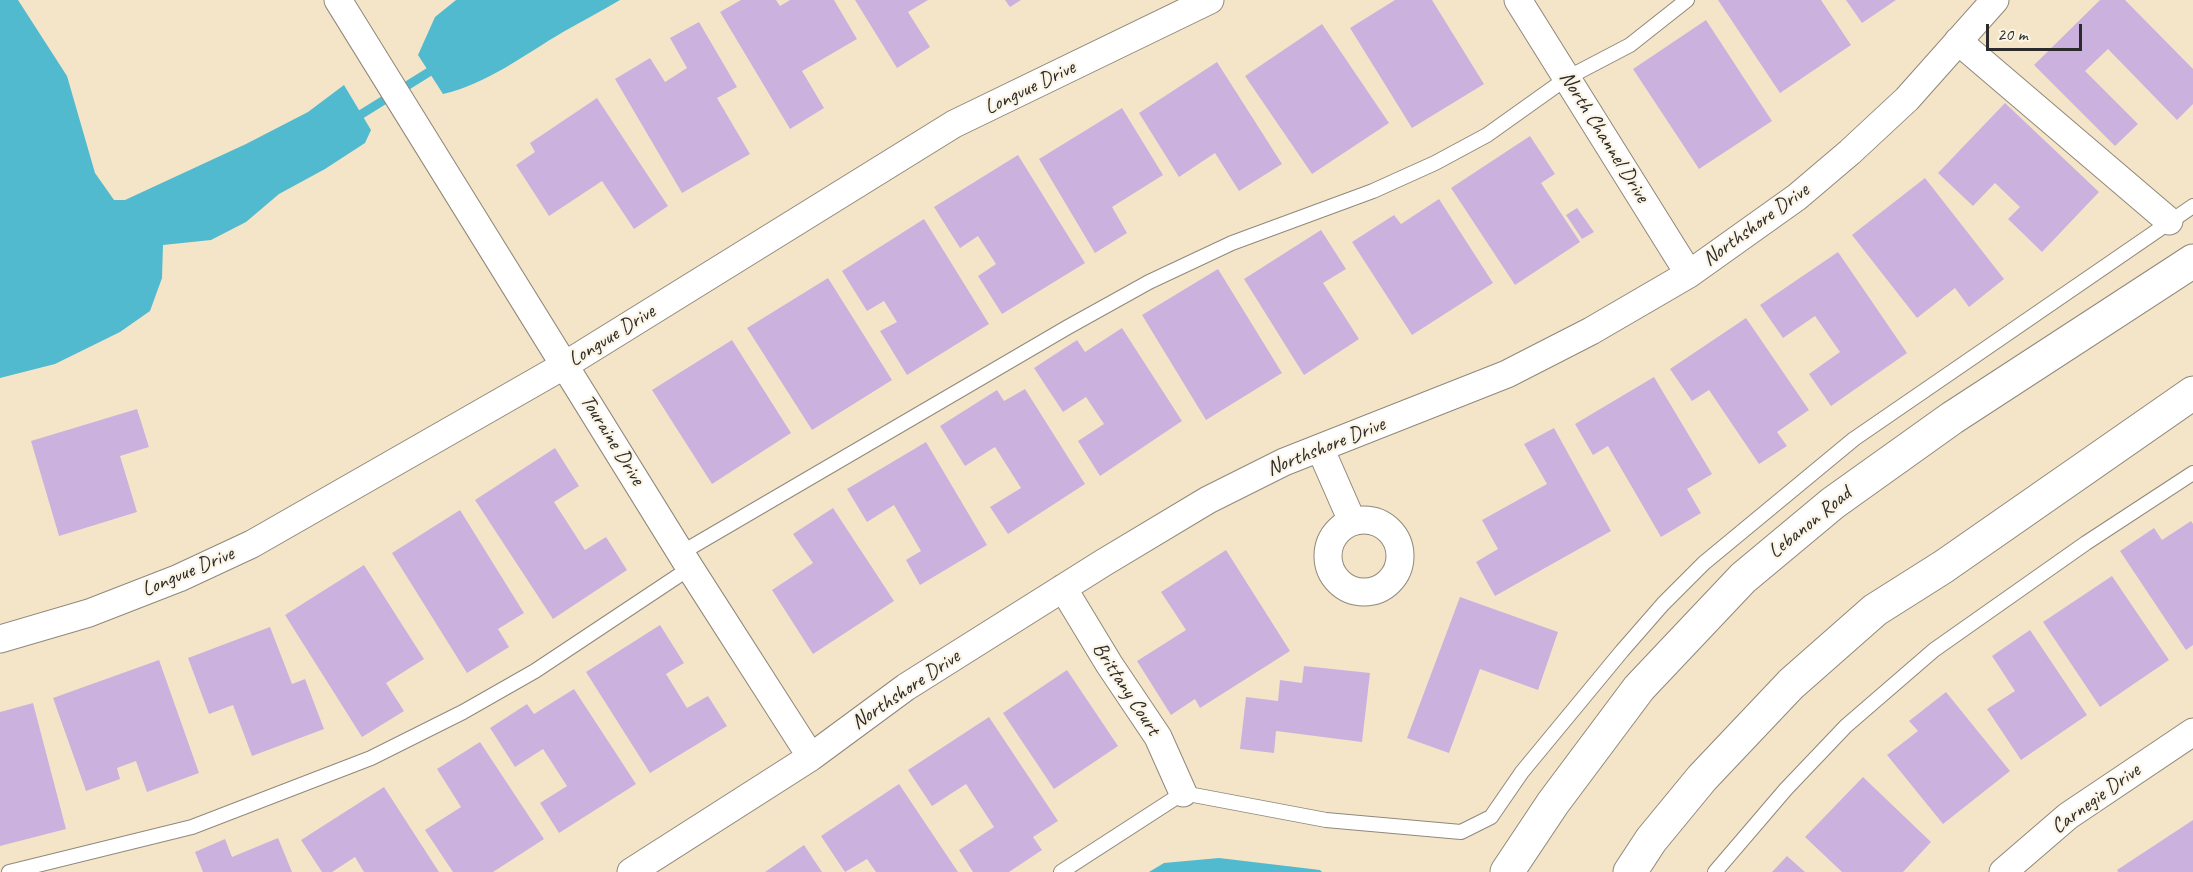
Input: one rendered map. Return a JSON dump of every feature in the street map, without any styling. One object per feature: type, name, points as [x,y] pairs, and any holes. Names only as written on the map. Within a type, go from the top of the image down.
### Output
[{"type":"main road","name":"Lebanon Road","points":[[1507,872],[1553,803],[1639,688],[1743,578],[1833,503],[1952,418],[2193,261]]},
{"type":"main road","points":[[1630,872],[1652,840],[1718,761],[1791,684],[1875,610],[1944,567],[2193,393]]},
{"type":"street","name":"Touraine Drive","points":[[338,0],[685,561],[811,757]]},
{"type":"street","name":"Longvue Drive","points":[[0,639],[89,613],[179,578],[252,544],[565,365],[954,124],[1210,0]]},
{"type":"street","name":"North Channel Drive","points":[[1518,0],[1689,274]]},
{"type":"street","name":"Northshore Drive","points":[[631,872],[811,757],[906,687],[1208,500],[1284,462],[1507,375],[1591,332],[1689,274],[1820,179],[1898,107],[1995,0]]},
{"type":"street","points":[[1958,41],[2169,222]]},
{"type":"street","points":[[1320,448],[1352,521]]},
{"type":"street","name":"Brittany Court","points":[[1063,588],[1109,664],[1158,736],[1183,793]]},
{"type":"street","name":"Carnegie Drive","points":[[2003,872],[2068,816],[2193,732]]},
{"type":"lane","points":[[9,872],[192,827],[371,758],[462,712],[535,671],[685,561],[1058,333],[1149,282],[1232,243],[1373,191],[1435,163],[1486,135],[1567,78],[1630,45],[1686,0]]},
{"type":"lane","points":[[1061,872],[1183,793],[1326,820],[1461,832],[1475,827],[1491,817],[1522,772],[1622,651],[1663,604],[1704,563],[1854,440],[2193,206]]},
{"type":"lane","points":[[1715,872],[1786,789],[1846,726],[1934,650],[2076,550],[2193,474]]},
{"type":"water","points":[[0,0],[18,0],[67,76],[95,173],[114,200],[125,200],[246,144],[308,112],[344,85],[371,130],[365,143],[325,169],[279,194],[246,222],[211,240],[163,245],[162,278],[150,311],[120,332],[55,364],[0,378]]},
{"type":"water","points":[[456,0],[620,0],[490,76],[443,94],[418,55],[435,17]]},
{"type":"water","points":[[1219,858],[1322,872],[1149,872],[1164,863]]},
{"type":"building","points":[[741,0],[776,0],[780,6],[790,0],[834,0],[857,39],[802,71],[824,108],[790,129],[720,12]]},
{"type":"building","points":[[855,0],[928,0],[908,12],[930,47],[897,68]]},
{"type":"building","points":[[1005,0],[1021,0],[1010,7]]},
{"type":"building","points":[[1395,0],[1432,0],[1484,84],[1412,128],[1350,28]]},
{"type":"building","points":[[1718,0],[1821,0],[1851,45],[1780,93]]},
{"type":"building","points":[[1846,0],[1896,0],[1862,23]]},
{"type":"building","points":[[2100,0],[2125,0],[2193,69],[2193,104],[2177,120],[2108,49],[2085,71],[2138,124],[2115,146],[2034,65]]},
{"type":"building","points":[[1706,20],[1772,121],[1699,169],[1633,69]]},
{"type":"building","points":[[699,22],[737,87],[717,98],[750,154],[682,193],[615,79],[650,58],[665,82],[687,68],[670,38]]},
{"type":"building","points":[[1322,24],[1389,123],[1312,174],[1245,76]]},
{"type":"building","points":[[1217,62],[1282,164],[1239,191],[1215,153],[1179,177],[1139,113]]},
{"type":"building","points":[[597,98],[668,206],[634,229],[602,181],[549,216],[516,165],[535,152],[530,143]]},
{"type":"building","points":[[2005,103],[2099,192],[2042,252],[2008,219],[2020,207],[1995,183],[1973,206],[1938,173]]},
{"type":"building","points":[[1122,108],[1163,175],[1112,207],[1127,233],[1095,253],[1039,159]]},
{"type":"building","points":[[1530,136],[1555,174],[1541,183],[1580,242],[1515,285],[1451,188]]},
{"type":"building","points":[[1018,155],[1085,263],[1002,314],[978,276],[996,264],[978,236],[960,248],[934,207]]},
{"type":"building","points":[[1925,178],[2004,279],[1969,307],[1955,288],[1917,318],[1852,235]]},
{"type":"building","points":[[1439,199],[1493,283],[1412,335],[1352,242],[1394,215],[1401,224]]},
{"type":"building","points":[[1577,208],[1594,232],[1582,239],[1566,215]]},
{"type":"building","points":[[924,219],[989,324],[907,375],[880,331],[897,322],[884,301],[867,311],[842,271]]},
{"type":"building","points":[[1321,230],[1346,269],[1323,283],[1359,339],[1304,375],[1244,279]]},
{"type":"building","points":[[1838,252],[1907,353],[1831,406],[1809,374],[1840,352],[1815,316],[1783,338],[1760,305]]},
{"type":"building","points":[[1218,269],[1282,373],[1206,420],[1142,315]]},
{"type":"building","points":[[828,278],[892,380],[812,430],[747,328]]},
{"type":"building","points":[[1746,318],[1809,410],[1777,432],[1787,446],[1759,464],[1709,390],[1692,401],[1670,369]]},
{"type":"building","points":[[1122,328],[1182,421],[1100,476],[1078,441],[1104,424],[1086,397],[1063,412],[1034,368],[1077,340],[1085,352]]},
{"type":"building","points":[[732,340],[791,433],[712,484],[652,390]]},
{"type":"building","points":[[1654,377],[1712,474],[1687,489],[1701,513],[1661,537],[1608,446],[1593,455],[1575,424]]},
{"type":"building","points":[[1025,389],[1085,484],[1008,534],[990,507],[1021,488],[995,447],[965,466],[940,426],[997,390],[1004,401]]},
{"type":"building","points":[[137,409],[149,447],[120,456],[137,512],[59,536],[31,441]]},
{"type":"building","points":[[1554,428],[1611,531],[1495,596],[1476,562],[1498,549],[1482,520],[1547,484],[1524,444]]},
{"type":"building","points":[[926,442],[987,545],[920,585],[906,560],[921,551],[894,505],[867,522],[847,489]]},
{"type":"building","points":[[555,448],[579,486],[554,502],[585,550],[606,537],[627,570],[553,619],[475,500]]},
{"type":"building","points":[[833,508],[894,601],[813,654],[772,590],[813,563],[793,534]]},
{"type":"building","points":[[460,510],[524,613],[498,629],[509,647],[467,673],[392,553]]},
{"type":"building","points":[[2191,521],[2193,524],[2193,645],[2186,650],[2120,551],[2154,528],[2162,540]]},
{"type":"building","points":[[1226,550],[1290,651],[1200,708],[1195,699],[1171,715],[1137,661],[1186,630],[1161,592]]},
{"type":"building","points":[[364,565],[424,659],[386,683],[404,711],[362,737],[285,615]]},
{"type":"building","points":[[2112,576],[2169,660],[2100,707],[2043,622]]},
{"type":"building","points":[[1460,597],[1558,632],[1538,690],[1480,669],[1449,753],[1407,738]]},
{"type":"building","points":[[660,625],[684,663],[666,674],[687,708],[708,696],[727,726],[650,773],[586,672]]},
{"type":"building","points":[[270,627],[292,684],[305,679],[324,729],[252,756],[233,705],[209,714],[188,658]]},
{"type":"building","points":[[2030,630],[2087,715],[2021,760],[1987,709],[2015,691],[1992,656]]},
{"type":"building","points":[[159,660],[199,773],[147,792],[136,761],[117,768],[120,779],[86,791],[53,698]]},
{"type":"building","points":[[1304,666],[1370,673],[1362,742],[1276,731],[1274,753],[1240,749],[1246,697],[1278,701],[1280,680],[1302,683]]},
{"type":"building","points":[[1067,670],[1118,746],[1054,789],[1003,713]]},
{"type":"building","points":[[574,689],[636,784],[559,833],[540,803],[567,786],[543,749],[515,767],[490,728],[527,704],[534,714]]},
{"type":"building","points":[[1946,692],[2010,771],[1943,824],[1887,755],[1918,731],[1909,721]]},
{"type":"building","points":[[33,703],[66,829],[0,846],[0,712]]},
{"type":"building","points":[[989,717],[1058,821],[1033,837],[1042,850],[1009,872],[973,872],[959,850],[994,827],[966,784],[932,806],[908,770]]},
{"type":"building","points":[[480,742],[544,839],[493,872],[453,872],[425,830],[461,807],[437,769]]},
{"type":"building","points":[[1863,777],[1931,842],[1903,872],[1842,872],[1805,837]]},
{"type":"building","points":[[899,784],[958,872],[876,872],[867,859],[845,872],[821,836]]},
{"type":"building","points":[[384,787],[439,872],[364,872],[355,857],[332,872],[322,872],[301,840]]},
{"type":"building","points":[[2193,820],[2193,872],[2118,872],[2117,870]]},
{"type":"building","points":[[278,838],[292,872],[203,872],[195,852],[225,839],[232,857]]},
{"type":"building","points":[[804,845],[822,872],[765,872]]},
{"type":"building","points":[[1787,856],[1805,872],[1772,872]]},
{"type":"waterway","points":[[352,120],[437,67]]}]
